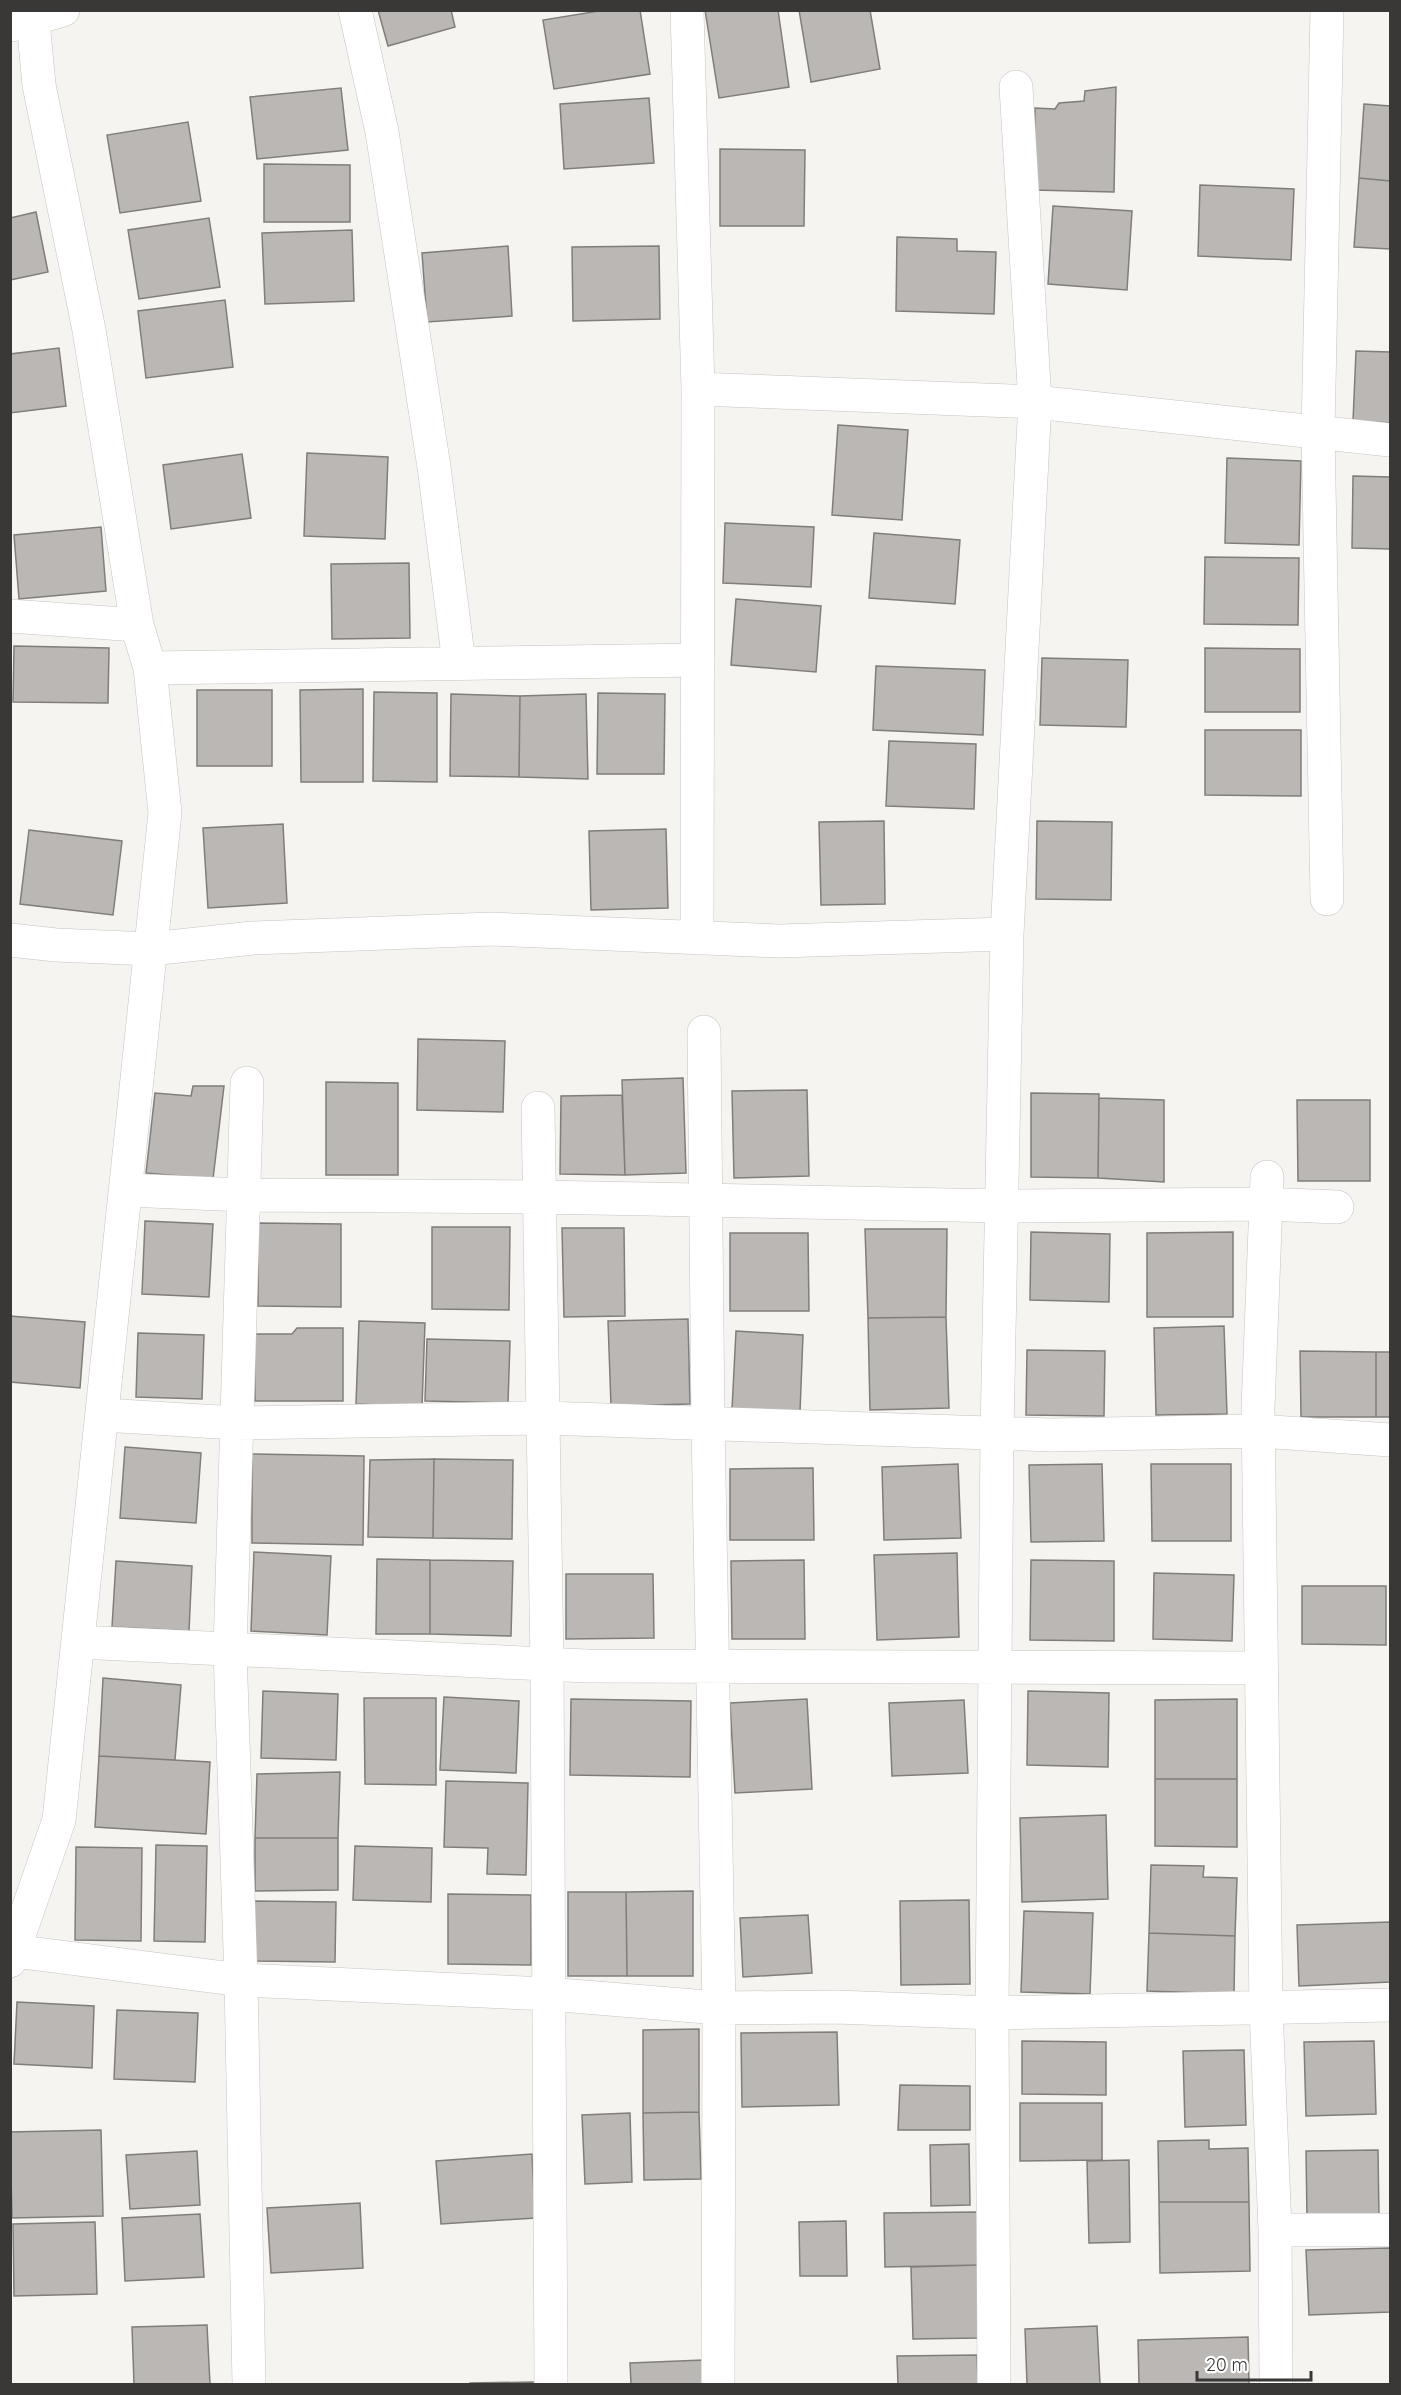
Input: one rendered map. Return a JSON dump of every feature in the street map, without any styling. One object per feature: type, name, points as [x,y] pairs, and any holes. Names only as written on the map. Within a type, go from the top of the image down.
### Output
[{"type":"street","points":[[355,10],[382,132],[434,467],[459,663]]},
{"type":"street","points":[[687,10],[698,389],[697,938]]},
{"type":"street","points":[[1327,10],[1318,432],[1327,898]]},
{"type":"street","points":[[34,16],[39,85],[90,330],[137,625],[150,668],[165,813],[59,1820],[12,1956],[241,1980],[548,1994],[719,2008],[837,2007],[992,2013],[1390,2005]]},
{"type":"street","points":[[994,2385],[992,2013],[994,1668],[1007,934],[1035,402],[1016,87]]},
{"type":"street","points":[[698,389],[1035,402],[1390,440]]},
{"type":"street","points":[[10,616],[137,625]]},
{"type":"street","points":[[150,668],[698,660]]},
{"type":"street","points":[[10,940],[56,945],[151,949],[253,938],[491,929],[779,941],[1007,934]]},
{"type":"street","points":[[704,1032],[708,1424],[719,2008],[718,2385]]},
{"type":"street","points":[[247,1083],[230,1650],[241,1980],[249,2385]]},
{"type":"street","points":[[538,1108],[548,1665],[551,2385]]},
{"type":"street","points":[[127,1190],[243,1195],[540,1197],[1002,1206],[1267,1190],[1337,1207]]},
{"type":"street","points":[[1267,1190],[1258,1431],[1266,2008],[1275,2230],[1276,2385]]},
{"type":"street","points":[[103,1415],[236,1424],[544,1418],[1051,1436],[1258,1431],[1390,1440]]},
{"type":"street","points":[[78,1642],[548,1665],[1261,1668]]},
{"type":"street","points":[[1275,2230],[1390,2230]]},
{"type":"building","points":[[378,10],[451,10],[455,27],[388,46]]},
{"type":"building","points":[[605,10],[640,10],[650,74],[554,89],[543,20]]},
{"type":"building","points":[[705,10],[778,10],[789,87],[719,98]]},
{"type":"building","points":[[799,10],[870,10],[880,69],[811,82]]},
{"type":"building","points":[[1116,87],[1114,192],[1033,190],[1035,108],[1055,109],[1059,103],[1084,101],[1085,91]]},
{"type":"building","points":[[341,88],[348,150],[257,159],[250,97]]},
{"type":"building","points":[[649,98],[654,163],[564,169],[560,104]]},
{"type":"building","points":[[1364,104],[1390,106],[1390,181],[1359,178]]},
{"type":"building","points":[[188,122],[201,201],[120,213],[107,135]]},
{"type":"building","points":[[720,149],[805,150],[804,226],[720,226]]},
{"type":"building","points":[[264,164],[350,165],[350,222],[264,222]]},
{"type":"building","points":[[1359,178],[1390,181],[1390,249],[1354,247]]},
{"type":"building","points":[[1200,185],[1294,189],[1291,260],[1198,256]]},
{"type":"building","points":[[1053,206],[1132,211],[1127,290],[1048,284]]},
{"type":"building","points":[[36,212],[48,272],[10,280],[10,218]]},
{"type":"building","points":[[209,218],[220,287],[139,299],[128,230]]},
{"type":"building","points":[[352,230],[354,301],[265,304],[262,233]]},
{"type":"building","points":[[897,237],[957,239],[957,251],[996,252],[994,314],[896,311]]},
{"type":"building","points":[[508,246],[512,316],[427,322],[422,253]]},
{"type":"building","points":[[659,246],[660,319],[573,321],[572,247]]},
{"type":"building","points":[[225,300],[233,367],[146,378],[138,311]]},
{"type":"building","points":[[59,348],[66,406],[10,413],[10,354]]},
{"type":"building","points":[[1356,351],[1390,352],[1390,423],[1353,421]]},
{"type":"building","points":[[838,425],[908,430],[902,520],[832,515]]},
{"type":"building","points":[[307,453],[388,457],[385,539],[304,536]]},
{"type":"building","points":[[242,454],[251,518],[171,529],[163,465]]},
{"type":"building","points":[[1227,458],[1301,461],[1299,545],[1225,543]]},
{"type":"building","points":[[1353,476],[1390,477],[1390,549],[1352,548]]},
{"type":"building","points":[[725,523],[814,527],[811,587],[723,583]]},
{"type":"building","points":[[101,527],[106,591],[19,599],[14,535]]},
{"type":"building","points":[[874,533],[960,540],[955,604],[869,598]]},
{"type":"building","points":[[1205,557],[1299,558],[1298,625],[1204,624]]},
{"type":"building","points":[[409,563],[410,638],[332,639],[331,564]]},
{"type":"building","points":[[736,599],[821,606],[816,672],[731,665]]},
{"type":"building","points":[[14,646],[109,648],[108,703],[13,702]]},
{"type":"building","points":[[1205,648],[1300,649],[1300,712],[1205,712]]},
{"type":"building","points":[[1042,658],[1128,660],[1126,727],[1040,725]]},
{"type":"building","points":[[876,666],[985,670],[983,735],[873,730]]},
{"type":"building","points":[[363,689],[363,782],[301,782],[300,690]]},
{"type":"building","points":[[197,690],[272,690],[272,766],[197,766]]},
{"type":"building","points":[[374,692],[437,693],[437,782],[373,781]]},
{"type":"building","points":[[598,693],[665,694],[664,774],[597,774]]},
{"type":"building","points":[[451,694],[520,696],[519,777],[450,776]]},
{"type":"building","points":[[586,694],[588,779],[519,777],[520,696]]},
{"type":"building","points":[[1205,730],[1301,730],[1301,796],[1205,795]]},
{"type":"building","points":[[889,741],[976,744],[974,809],[886,806]]},
{"type":"building","points":[[884,821],[885,904],[821,905],[819,822]]},
{"type":"building","points":[[1037,821],[1112,822],[1111,900],[1036,899]]},
{"type":"building","points":[[283,824],[287,903],[208,908],[203,828]]},
{"type":"building","points":[[666,829],[668,908],[591,910],[589,831]]},
{"type":"building","points":[[29,830],[122,841],[113,915],[20,904]]},
{"type":"building","points":[[418,1039],[505,1041],[503,1112],[417,1110]]},
{"type":"building","points":[[683,1078],[686,1173],[625,1175],[622,1080]]},
{"type":"building","points":[[326,1082],[398,1083],[398,1175],[326,1175]]},
{"type":"building","points":[[193,1086],[224,1086],[213,1179],[146,1173],[155,1093],[191,1096]]},
{"type":"building","points":[[807,1090],[809,1176],[734,1178],[732,1091]]},
{"type":"building","points":[[1031,1093],[1099,1094],[1098,1178],[1031,1177]]},
{"type":"building","points":[[622,1095],[625,1175],[560,1174],[561,1096]]},
{"type":"building","points":[[1099,1098],[1164,1100],[1164,1182],[1098,1178]]},
{"type":"building","points":[[1297,1100],[1370,1100],[1370,1181],[1298,1181]]},
{"type":"building","points":[[145,1221],[213,1224],[209,1297],[142,1294]]},
{"type":"building","points":[[258,1223],[341,1224],[341,1307],[258,1306]]},
{"type":"building","points":[[432,1227],[510,1227],[509,1310],[432,1309]]},
{"type":"building","points":[[562,1228],[624,1228],[625,1316],[564,1317]]},
{"type":"building","points":[[865,1229],[947,1229],[946,1317],[868,1318]]},
{"type":"building","points":[[1031,1232],[1110,1234],[1109,1302],[1030,1300]]},
{"type":"building","points":[[1233,1232],[1233,1317],[1147,1317],[1147,1233]]},
{"type":"building","points":[[730,1233],[808,1233],[809,1311],[730,1311]]},
{"type":"building","points":[[10,1316],[85,1322],[80,1388],[10,1382]]},
{"type":"building","points":[[946,1317],[949,1408],[870,1410],[868,1318]]},
{"type":"building","points":[[688,1319],[690,1404],[611,1406],[608,1321]]},
{"type":"building","points":[[359,1321],[425,1323],[422,1407],[356,1404]]},
{"type":"building","points":[[1224,1326],[1227,1414],[1156,1415],[1154,1328]]},
{"type":"building","points":[[297,1328],[343,1328],[343,1401],[255,1401],[254,1334],[292,1334]]},
{"type":"building","points":[[736,1331],[803,1335],[800,1412],[732,1409]]},
{"type":"building","points":[[138,1333],[204,1335],[202,1399],[136,1397]]},
{"type":"building","points":[[427,1339],[510,1341],[508,1403],[425,1401]]},
{"type":"building","points":[[1027,1350],[1105,1351],[1104,1416],[1026,1415]]},
{"type":"building","points":[[1300,1351],[1376,1352],[1376,1417],[1301,1417]]},
{"type":"building","points":[[1376,1352],[1390,1352],[1390,1417],[1376,1417]]},
{"type":"building","points":[[125,1447],[201,1453],[196,1523],[120,1518]]},
{"type":"building","points":[[252,1454],[364,1456],[363,1545],[252,1543]]},
{"type":"building","points":[[434,1459],[513,1460],[512,1539],[433,1538]]},
{"type":"building","points":[[434,1459],[433,1538],[368,1537],[370,1460]]},
{"type":"building","points":[[958,1464],[961,1538],[884,1540],[882,1467]]},
{"type":"building","points":[[1102,1464],[1104,1541],[1031,1542],[1029,1465]]},
{"type":"building","points":[[1151,1464],[1231,1464],[1231,1541],[1152,1541]]},
{"type":"building","points":[[813,1468],[814,1540],[730,1540],[730,1469]]},
{"type":"building","points":[[254,1552],[331,1556],[327,1635],[251,1631]]},
{"type":"building","points":[[957,1553],[959,1637],[877,1640],[874,1555]]},
{"type":"building","points":[[377,1559],[430,1560],[430,1634],[376,1634]]},
{"type":"building","points":[[430,1560],[513,1561],[511,1636],[430,1634]]},
{"type":"building","points":[[804,1560],[805,1639],[732,1639],[731,1561]]},
{"type":"building","points":[[1031,1560],[1114,1561],[1114,1641],[1030,1640]]},
{"type":"building","points":[[116,1561],[192,1566],[189,1631],[112,1627]]},
{"type":"building","points":[[1154,1573],[1234,1575],[1232,1641],[1153,1639]]},
{"type":"building","points":[[566,1574],[653,1574],[654,1638],[566,1639]]},
{"type":"building","points":[[1302,1586],[1386,1586],[1386,1645],[1302,1644]]},
{"type":"building","points":[[103,1678],[181,1685],[175,1760],[99,1756]]},
{"type":"building","points":[[263,1691],[338,1694],[336,1760],[261,1758]]},
{"type":"building","points":[[1028,1691],[1109,1693],[1108,1767],[1027,1765]]},
{"type":"building","points":[[444,1697],[519,1701],[516,1773],[440,1770]]},
{"type":"building","points":[[364,1698],[436,1698],[436,1785],[365,1784]]},
{"type":"building","points":[[571,1699],[691,1701],[690,1777],[570,1775]]},
{"type":"building","points":[[807,1699],[812,1789],[735,1793],[730,1703]]},
{"type":"building","points":[[1237,1699],[1237,1779],[1155,1779],[1155,1700]]},
{"type":"building","points":[[964,1700],[968,1773],[892,1776],[889,1703]]},
{"type":"building","points":[[99,1756],[210,1762],[206,1834],[95,1827]]},
{"type":"building","points":[[340,1772],[338,1838],[255,1838],[257,1774]]},
{"type":"building","points":[[1155,1779],[1237,1779],[1237,1847],[1155,1846]]},
{"type":"building","points":[[446,1781],[528,1783],[526,1875],[487,1874],[488,1848],[444,1847]]},
{"type":"building","points":[[1106,1815],[1108,1899],[1022,1902],[1020,1818]]},
{"type":"building","points":[[255,1838],[338,1838],[338,1890],[255,1891]]},
{"type":"building","points":[[156,1845],[207,1846],[205,1942],[154,1941]]},
{"type":"building","points":[[355,1846],[432,1848],[431,1902],[353,1900]]},
{"type":"building","points":[[76,1847],[142,1848],[141,1941],[75,1940]]},
{"type":"building","points":[[1151,1865],[1204,1866],[1203,1877],[1237,1878],[1235,1936],[1149,1933]]},
{"type":"building","points":[[693,1891],[693,1976],[627,1976],[626,1892]]},
{"type":"building","points":[[568,1892],[626,1892],[627,1976],[568,1976]]},
{"type":"building","points":[[448,1894],[531,1895],[531,1965],[448,1964]]},
{"type":"building","points":[[969,1900],[970,1984],[901,1985],[900,1901]]},
{"type":"building","points":[[254,1901],[336,1902],[335,1962],[254,1961]]},
{"type":"building","points":[[1024,1911],[1093,1913],[1090,1994],[1021,1992]]},
{"type":"building","points":[[808,1915],[812,1973],[743,1977],[740,1918]]},
{"type":"building","points":[[1390,1922],[1390,1982],[1299,1986],[1297,1925]]},
{"type":"building","points":[[1149,1933],[1235,1936],[1234,1994],[1147,1991]]},
{"type":"building","points":[[17,2002],[94,2006],[92,2068],[14,2064]]},
{"type":"building","points":[[117,2010],[198,2013],[195,2082],[114,2079]]},
{"type":"building","points":[[699,2029],[699,2112],[643,2113],[643,2030]]},
{"type":"building","points":[[837,2032],[839,2105],[742,2107],[741,2033]]},
{"type":"building","points":[[1022,2041],[1106,2042],[1106,2095],[1022,2094]]},
{"type":"building","points":[[1374,2041],[1376,2114],[1306,2116],[1304,2042]]},
{"type":"building","points":[[1244,2050],[1246,2125],[1185,2127],[1183,2051]]},
{"type":"building","points":[[900,2085],[970,2086],[970,2130],[898,2130]]},
{"type":"building","points":[[1020,2103],[1102,2103],[1102,2160],[1020,2161]]},
{"type":"building","points":[[699,2112],[701,2179],[644,2180],[643,2113]]},
{"type":"building","points":[[630,2113],[632,2182],[585,2184],[582,2115]]},
{"type":"building","points":[[101,2130],[103,2216],[12,2218],[10,2132]]},
{"type":"building","points":[[1209,2140],[1209,2149],[1248,2148],[1249,2202],[1159,2202],[1158,2141]]},
{"type":"building","points":[[969,2144],[970,2205],[931,2206],[930,2145]]},
{"type":"building","points":[[1378,2150],[1379,2217],[1307,2218],[1306,2151]]},
{"type":"building","points":[[197,2151],[200,2205],[130,2209],[126,2155]]},
{"type":"building","points":[[532,2154],[535,2218],[441,2224],[436,2161]]},
{"type":"building","points":[[1129,2160],[1130,2242],[1089,2243],[1087,2161]]},
{"type":"building","points":[[1159,2202],[1249,2202],[1250,2271],[1160,2273]]},
{"type":"building","points":[[360,2203],[363,2268],[271,2273],[267,2208]]},
{"type":"building","points":[[978,2212],[979,2265],[885,2267],[884,2213]]},
{"type":"building","points":[[200,2214],[204,2277],[125,2281],[122,2218]]},
{"type":"building","points":[[846,2221],[847,2276],[800,2276],[799,2222]]},
{"type":"building","points":[[95,2222],[97,2294],[14,2296],[13,2224]]},
{"type":"building","points":[[1390,2248],[1390,2312],[1309,2315],[1306,2250]]},
{"type":"building","points":[[979,2265],[980,2338],[913,2339],[911,2267]]},
{"type":"building","points":[[207,2325],[210,2384],[134,2384],[132,2327]]},
{"type":"building","points":[[1097,2326],[1100,2384],[1027,2384],[1025,2329]]},
{"type":"building","points":[[1248,2337],[1249,2384],[1139,2384],[1138,2340]]},
{"type":"building","points":[[977,2355],[978,2384],[898,2384],[897,2356]]},
{"type":"building","points":[[703,2360],[704,2384],[631,2384],[630,2363]]},
{"type":"building","points":[[533,2382],[533,2384],[470,2384],[470,2383]]}]
